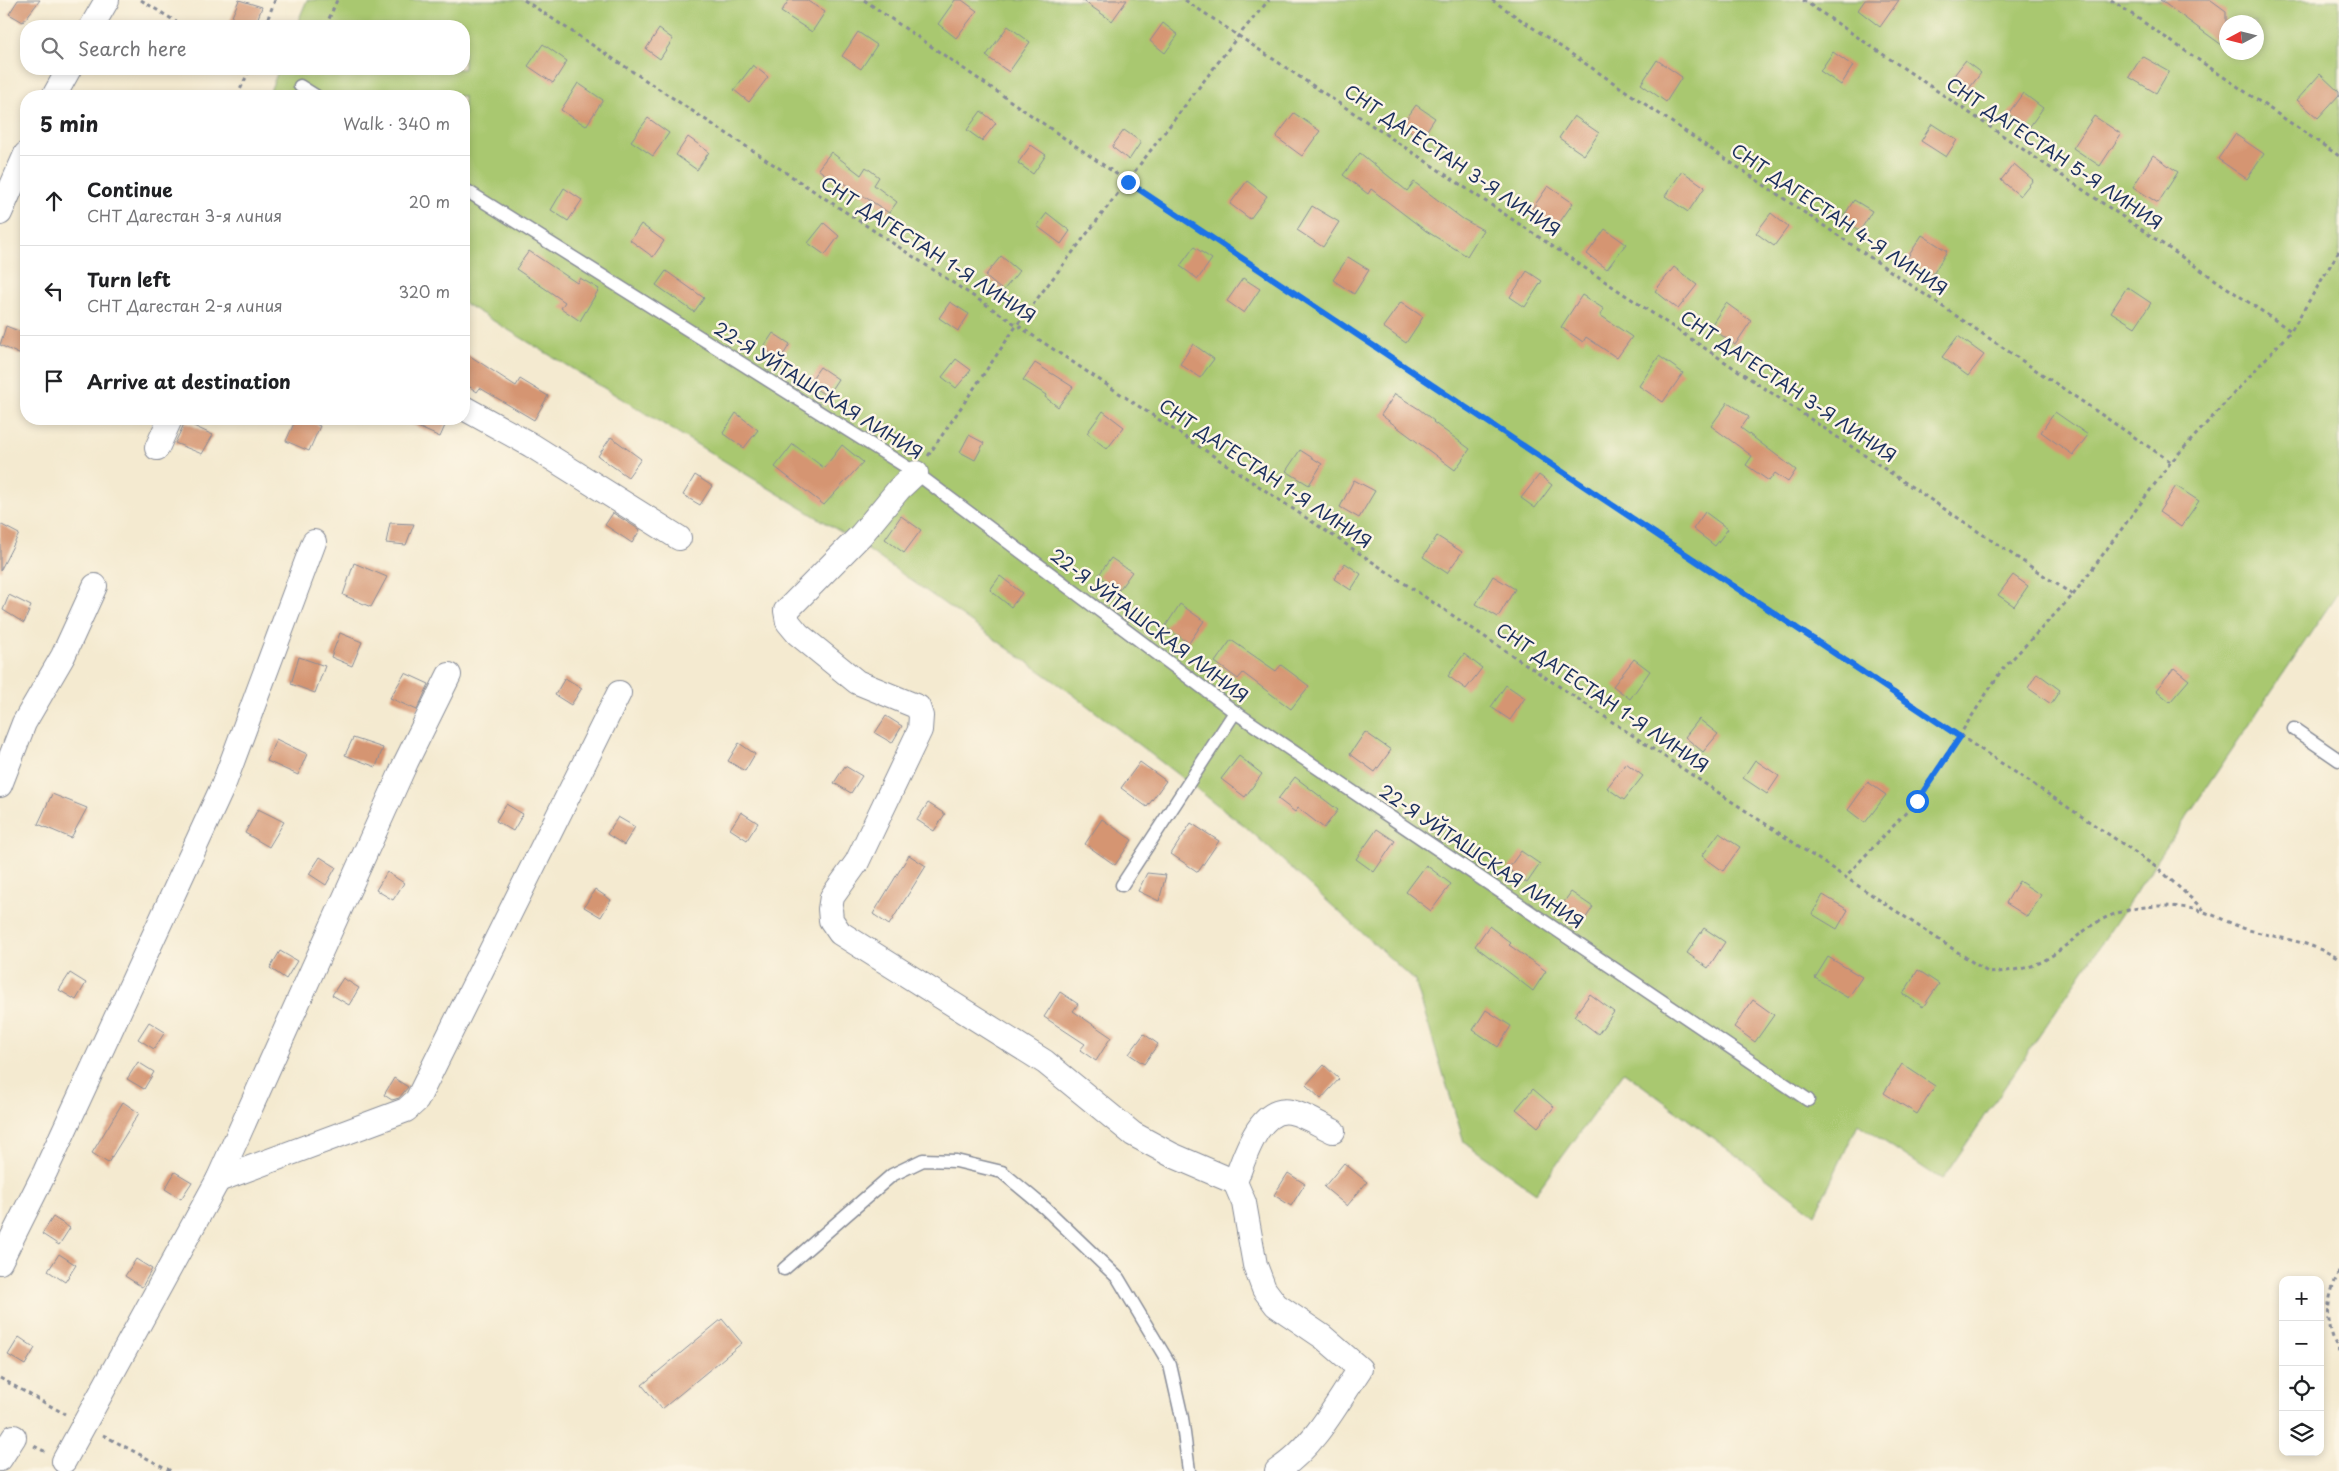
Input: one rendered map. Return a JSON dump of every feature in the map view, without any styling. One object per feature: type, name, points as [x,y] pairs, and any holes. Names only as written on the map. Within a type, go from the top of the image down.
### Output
[{"type":"street","points":[[95,20],[107,0]]},
{"type":"street","points":[[57,90],[66,75]]},
{"type":"street","points":[[0,213],[20,168]]},
{"type":"street","points":[[470,411],[530,445],[679,538]]},
{"type":"street","points":[[157,448],[167,425]]},
{"type":"street","points":[[916,473],[899,489],[861,535],[786,611],[788,622],[798,634],[857,682],[918,707],[921,716],[920,730],[861,854],[832,897],[830,909],[832,920],[840,933],[1045,1062],[1133,1134],[1172,1155],[1235,1182],[1244,1203],[1255,1265],[1264,1288],[1276,1305],[1324,1336],[1360,1369],[1309,1446],[1294,1460],[1277,1471]]},
{"type":"street","points":[[0,1262],[45,1172],[223,786],[314,542]]},
{"type":"street","points":[[0,786],[24,724],[63,656],[95,586]]},
{"type":"street","points":[[64,1461],[218,1180],[406,762],[449,675]]},
{"type":"street","points":[[218,1180],[406,1110],[417,1100],[619,693]]},
{"type":"street","points":[[1235,1182],[1251,1141],[1263,1123],[1277,1112],[1291,1112],[1333,1132]]},
{"type":"street","points":[[0,1459],[14,1436]]},
{"type":"lane","points":[[300,86],[306,90]]},
{"type":"lane","name":"22-Я УЙТАШСКАЯ ЛИНИЯ","points":[[470,193],[916,473],[1235,712],[1808,1100]]},
{"type":"lane","points":[[1122,884],[1235,712]]},
{"type":"lane","points":[[2294,728],[2339,760]]},
{"type":"lane","points":[[784,1269],[892,1175],[923,1160],[956,1161],[1002,1172],[1044,1208],[1118,1278],[1170,1365],[1182,1418],[1189,1471]]},
{"type":"path","points":[[141,0],[173,20]]},
{"type":"path","points":[[267,20],[275,0]]},
{"type":"path","points":[[329,20],[337,0]]},
{"type":"path","name":"СНТ ДАГЕСТАН 1-Я ЛИНИЯ","points":[[524,0],[1017,324],[1990,973],[2020,970],[2042,962],[2076,935],[2104,918],[2140,908],[2170,906],[2206,912]]},
{"type":"path","points":[[864,0],[1128,182],[1960,737],[2130,848],[2160,870],[2206,912],[2249,930],[2300,941],[2323,949],[2339,959]]},
{"type":"path","name":"СНТ ДАГЕСТАН 3-Я ЛИНИЯ","points":[[1185,0],[2073,595]]},
{"type":"path","points":[[916,473],[1017,324],[1128,182],[1239,35],[1269,0]]},
{"type":"path","name":"СНТ ДАГЕСТАН 4-Я ЛИНИЯ","points":[[1492,0],[2171,462]]},
{"type":"path","name":"СНТ ДАГЕСТАН 5-Я ЛИНИЯ","points":[[1803,0],[2291,331]]},
{"type":"path","points":[[2110,0],[2339,156]]},
{"type":"path","points":[[240,90],[247,75]]},
{"type":"path","points":[[1846,877],[1917,801],[2002,672],[2073,595],[2171,462],[2291,331],[2339,251]]},
{"type":"path","points":[[2339,1272],[2328,1299],[2329,1323],[2339,1352]]},
{"type":"path","points":[[14,1436],[64,1461]]},
{"type":"green space","points":[[307,0],[2339,0],[2339,591],[1942,1180],[1858,1124],[1815,1214],[1624,1072],[1536,1193],[1464,1142],[1415,981],[1245,826],[1067,690],[851,538],[470,307],[470,90],[270,90],[277,75],[470,75],[470,20],[299,20]]},
{"type":"building","points":[[18,0],[40,0],[25,20],[20,20],[9,14]]},
{"type":"building","points":[[239,0],[262,7],[257,20],[231,20]]},
{"type":"building","points":[[789,0],[806,0],[825,12],[812,32],[781,12]]},
{"type":"building","points":[[955,0],[962,0],[977,11],[956,38],[938,24]]},
{"type":"building","points":[[1082,0],[1127,0],[1112,21]]},
{"type":"building","points":[[1865,0],[1899,0],[1880,27],[1858,10]]},
{"type":"building","points":[[2160,0],[2211,0],[2226,11],[2226,15],[2219,15],[2219,43]]},
{"type":"building","points":[[1163,23],[1178,35],[1165,53],[1150,41]]},
{"type":"building","points":[[1008,26],[1030,42],[1009,72],[986,56]]},
{"type":"building","points":[[659,29],[673,39],[660,59],[646,49]]},
{"type":"building","points":[[858,32],[877,45],[861,69],[842,56]]},
{"type":"building","points":[[543,44],[567,61],[553,83],[528,66]]},
{"type":"building","points":[[1833,52],[1853,66],[1841,85],[1820,71]]},
{"type":"building","points":[[2142,56],[2169,71],[2156,93],[2129,77]]},
{"type":"building","points":[[1657,60],[1682,77],[1666,102],[1641,84]]},
{"type":"building","points":[[1965,61],[1981,73],[1968,90],[1952,78]]},
{"type":"building","points":[[753,65],[768,77],[749,102],[734,90]]},
{"type":"building","points":[[2320,74],[2339,92],[2339,95],[2318,118],[2297,100]]},
{"type":"building","points":[[578,83],[603,100],[586,126],[561,110]]},
{"type":"building","points":[[2023,93],[2043,108],[2028,129],[2008,114]]},
{"type":"building","points":[[1416,105],[1435,118],[1421,139],[1402,125]]},
{"type":"building","points":[[981,111],[996,123],[982,141],[967,130]]},
{"type":"building","points":[[1294,113],[1320,131],[1302,156],[1276,137]]},
{"type":"building","points":[[1574,116],[1599,133],[1584,155],[1559,138]]},
{"type":"building","points":[[2094,116],[2121,134],[2100,166],[2073,148]]},
{"type":"building","points":[[648,118],[669,133],[653,156],[631,141]]},
{"type":"building","points":[[1932,124],[1957,140],[1946,157],[1921,141]]},
{"type":"building","points":[[1124,130],[1141,142],[1129,160],[1112,147]]},
{"type":"building","points":[[2235,134],[2264,154],[2247,179],[2218,159]]},
{"type":"building","points":[[688,137],[709,152],[697,170],[676,155]]},
{"type":"building","points":[[1031,145],[1046,155],[1033,174],[1018,163]]},
{"type":"building","points":[[831,152],[861,175],[866,167],[879,177],[874,185],[897,202],[889,213],[835,177],[832,180],[818,169]]},
{"type":"building","points":[[1360,153],[1407,191],[1414,182],[1463,219],[1483,230],[1467,256],[1426,231],[1371,189],[1368,194],[1343,175]]},
{"type":"building","points":[[2153,155],[2178,172],[2158,203],[2133,187]]},
{"type":"building","points":[[2014,164],[2033,180],[2020,196],[2001,180]]},
{"type":"building","points":[[1682,171],[1705,187],[1688,212],[1665,196]]},
{"type":"building","points":[[1247,181],[1267,196],[1250,219],[1230,204]]},
{"type":"building","points":[[1548,186],[1573,203],[1555,229],[1530,212]]},
{"type":"building","points":[[564,188],[582,200],[568,221],[551,210]]},
{"type":"building","points":[[1854,200],[1872,211],[1860,231],[1842,219]]},
{"type":"building","points":[[1312,206],[1339,222],[1323,247],[1297,230]]},
{"type":"building","points":[[1047,213],[1070,231],[1061,244],[1037,226]]},
{"type":"building","points":[[1771,213],[1788,227],[1774,246],[1756,233]]},
{"type":"building","points":[[824,223],[839,236],[825,255],[808,243]]},
{"type":"building","points":[[641,224],[664,241],[653,257],[630,240]]},
{"type":"building","points":[[1605,229],[1626,244],[1607,269],[1587,254]]},
{"type":"building","points":[[1922,235],[1947,251],[1932,276],[1906,260]]},
{"type":"building","points":[[1194,247],[1212,259],[1198,279],[1180,266]]},
{"type":"building","points":[[529,251],[577,283],[580,278],[599,289],[580,321],[561,308],[565,302],[516,269]]},
{"type":"building","points":[[1001,256],[1019,271],[1003,291],[985,276]]},
{"type":"building","points":[[1348,257],[1369,270],[1354,294],[1333,280]]},
{"type":"building","points":[[1674,267],[1697,285],[1678,309],[1655,291]]},
{"type":"building","points":[[666,271],[704,298],[694,312],[656,285]]},
{"type":"building","points":[[1527,271],[1542,281],[1525,307],[1510,297]]},
{"type":"building","points":[[1243,278],[1260,289],[1244,313],[1227,301]]},
{"type":"building","points":[[2127,287],[2151,303],[2135,327],[2111,312]]},
{"type":"building","points":[[1582,295],[1604,309],[1600,315],[1632,337],[1617,358],[1586,337],[1583,342],[1561,327]]},
{"type":"building","points":[[950,302],[969,314],[958,331],[939,318]]},
{"type":"building","points":[[1401,302],[1423,317],[1406,343],[1383,327]]},
{"type":"building","points":[[1726,303],[1751,321],[1735,345],[1710,327]]},
{"type":"building","points":[[6,326],[20,332],[20,355],[0,345]]},
{"type":"building","points":[[773,333],[790,344],[780,360],[763,348]]},
{"type":"building","points":[[1958,336],[1984,355],[1968,376],[1942,357]]},
{"type":"building","points":[[1193,344],[1214,359],[1200,378],[1180,364]]},
{"type":"building","points":[[470,356],[516,386],[520,379],[548,396],[534,420],[480,388],[477,392],[470,387]]},
{"type":"building","points":[[1659,356],[1683,373],[1663,402],[1639,386]]},
{"type":"building","points":[[956,359],[971,370],[956,388],[942,377]]},
{"type":"building","points":[[1035,363],[1073,387],[1058,407],[1045,397],[1046,395],[1023,380]]},
{"type":"building","points":[[820,367],[838,379],[827,396],[808,384]]},
{"type":"building","points":[[1395,394],[1419,409],[1433,422],[1470,449],[1455,470],[1381,415]]},
{"type":"building","points":[[1728,402],[1749,417],[1741,428],[1796,470],[1788,482],[1775,473],[1769,481],[1746,465],[1752,456],[1711,426]]},
{"type":"building","points":[[1103,411],[1124,427],[1107,449],[1087,433]]},
{"type":"building","points":[[2055,412],[2088,435],[2073,455],[2041,432]]},
{"type":"building","points":[[736,413],[758,430],[744,448],[723,433]]},
{"type":"building","points":[[184,425],[191,425],[213,435],[202,454],[175,443]]},
{"type":"building","points":[[293,425],[320,426],[309,451],[286,441]]},
{"type":"building","points":[[413,425],[445,425],[440,437]]},
{"type":"building","points":[[969,435],[984,443],[975,460],[960,452]]},
{"type":"building","points":[[611,437],[641,459],[628,477],[598,456]]},
{"type":"building","points":[[793,444],[824,468],[842,445],[863,462],[824,505],[775,467]]},
{"type":"building","points":[[1300,450],[1322,464],[1309,485],[1286,471]]},
{"type":"building","points":[[695,475],[712,486],[700,505],[683,495]]},
{"type":"building","points":[[1539,475],[1552,485],[1535,508],[1521,498]]},
{"type":"building","points":[[1354,480],[1375,491],[1359,518],[1340,507]]},
{"type":"building","points":[[2176,486],[2199,501],[2181,527],[2159,512]]},
{"type":"building","points":[[1705,512],[1728,529],[1715,546],[1693,529]]},
{"type":"building","points":[[613,513],[640,530],[632,543],[605,525]]},
{"type":"building","points":[[901,516],[921,530],[904,553],[885,539]]},
{"type":"building","points":[[390,523],[414,524],[406,545],[386,543]]},
{"type":"building","points":[[0,524],[19,534],[0,571]]},
{"type":"building","points":[[1437,536],[1462,552],[1447,573],[1423,557]]},
{"type":"building","points":[[1111,558],[1132,572],[1119,590],[1098,576]]},
{"type":"building","points":[[354,563],[387,577],[371,607],[343,595]]},
{"type":"building","points":[[1345,563],[1361,574],[1351,590],[1334,579]]},
{"type":"building","points":[[2013,575],[2028,586],[2014,606],[1998,595]]},
{"type":"building","points":[[1000,576],[1022,593],[1011,607],[990,590]]},
{"type":"building","points":[[1493,576],[1515,589],[1498,617],[1476,604]]},
{"type":"building","points":[[9,595],[31,606],[24,623],[3,610]]},
{"type":"building","points":[[1180,604],[1204,621],[1189,643],[1165,627]]},
{"type":"building","points":[[340,633],[362,642],[352,666],[331,657]]},
{"type":"building","points":[[1231,640],[1276,671],[1281,665],[1309,686],[1291,709],[1243,673],[1238,679],[1215,662]]},
{"type":"building","points":[[1464,654],[1482,668],[1466,689],[1448,676]]},
{"type":"building","points":[[299,657],[325,666],[315,693],[291,684]]},
{"type":"building","points":[[1634,659],[1650,671],[1630,699],[1613,686]]},
{"type":"building","points":[[2174,668],[2189,680],[2170,702],[2156,690]]},
{"type":"building","points":[[405,673],[429,684],[417,710],[390,698]]},
{"type":"building","points":[[2037,673],[2060,690],[2051,704],[2028,688]]},
{"type":"building","points":[[565,678],[582,688],[571,705],[555,695]]},
{"type":"building","points":[[1506,685],[1525,698],[1510,720],[1491,707]]},
{"type":"building","points":[[886,716],[902,726],[892,743],[875,733]]},
{"type":"building","points":[[1699,719],[1718,734],[1703,752],[1685,737]]},
{"type":"building","points":[[1365,732],[1391,750],[1375,772],[1350,754]]},
{"type":"building","points":[[353,738],[383,748],[376,767],[345,755]]},
{"type":"building","points":[[276,739],[307,754],[298,775],[267,761]]},
{"type":"building","points":[[739,743],[755,754],[745,771],[728,761]]},
{"type":"building","points":[[1239,756],[1262,774],[1245,797],[1221,779]]},
{"type":"building","points":[[1755,760],[1779,776],[1767,794],[1743,778]]},
{"type":"building","points":[[1140,762],[1166,781],[1147,807],[1121,788]]},
{"type":"building","points":[[1626,763],[1643,776],[1624,800],[1607,788]]},
{"type":"building","points":[[845,766],[862,776],[851,793],[834,783]]},
{"type":"building","points":[[1295,777],[1338,810],[1324,828],[1298,808],[1295,812],[1278,799]]},
{"type":"building","points":[[1868,782],[1886,795],[1865,823],[1848,810]]},
{"type":"building","points":[[52,794],[87,808],[71,838],[38,824]]},
{"type":"building","points":[[928,803],[945,814],[934,831],[917,820]]},
{"type":"building","points":[[506,804],[523,814],[513,831],[496,821]]},
{"type":"building","points":[[258,809],[284,822],[269,847],[245,833]]},
{"type":"building","points":[[741,812],[758,823],[747,840],[730,829]]},
{"type":"building","points":[[618,817],[635,827],[624,845],[607,834]]},
{"type":"building","points":[[1102,819],[1132,840],[1115,865],[1085,844]]},
{"type":"building","points":[[1191,823],[1219,841],[1198,872],[1171,854]]},
{"type":"building","points":[[1377,829],[1395,841],[1374,872],[1356,859]]},
{"type":"building","points":[[1719,833],[1740,847],[1723,871],[1702,856]]},
{"type":"building","points":[[1521,851],[1540,864],[1527,883],[1508,869]]},
{"type":"building","points":[[909,855],[926,866],[889,925],[873,914]]},
{"type":"building","points":[[320,857],[336,867],[326,885],[309,874]]},
{"type":"building","points":[[1426,865],[1451,884],[1431,911],[1406,892]]},
{"type":"building","points":[[387,872],[404,883],[393,900],[376,890]]},
{"type":"building","points":[[1147,873],[1166,875],[1159,901],[1138,891]]},
{"type":"building","points":[[2019,881],[2041,895],[2028,917],[2006,903]]},
{"type":"building","points":[[595,889],[611,900],[601,917],[584,907]]},
{"type":"building","points":[[1571,892],[1593,907],[1581,925],[1559,909]]},
{"type":"building","points":[[1823,895],[1848,910],[1837,929],[1812,914]]},
{"type":"building","points":[[1489,926],[1511,943],[1509,945],[1546,971],[1533,991],[1475,946]]},
{"type":"building","points":[[1704,928],[1725,942],[1708,968],[1687,953]]},
{"type":"building","points":[[280,951],[297,961],[286,979],[270,968]]},
{"type":"building","points":[[1828,957],[1862,977],[1848,998],[1815,978]]},
{"type":"building","points":[[1918,970],[1939,984],[1923,1007],[1903,994]]},
{"type":"building","points":[[70,973],[86,983],[76,1000],[59,990]]},
{"type":"building","points":[[343,978],[359,988],[349,1005],[332,995]]},
{"type":"building","points":[[1060,992],[1078,1004],[1073,1011],[1111,1037],[1096,1061],[1080,1050],[1085,1044],[1044,1017]]},
{"type":"building","points":[[1590,994],[1614,1012],[1598,1034],[1574,1016]]},
{"type":"building","points":[[1753,1000],[1774,1015],[1755,1042],[1734,1027]]},
{"type":"building","points":[[1486,1010],[1511,1026],[1498,1047],[1473,1030]]},
{"type":"building","points":[[149,1022],[165,1032],[154,1049],[138,1039]]},
{"type":"building","points":[[1144,1034],[1158,1044],[1144,1064],[1129,1054]]},
{"type":"building","points":[[138,1062],[154,1072],[144,1089],[127,1079]]},
{"type":"building","points":[[1902,1064],[1935,1086],[1917,1114],[1884,1093]]},
{"type":"building","points":[[1324,1065],[1339,1079],[1321,1099],[1306,1085]]},
{"type":"building","points":[[394,1078],[408,1087],[399,1098],[392,1100],[384,1095]]},
{"type":"building","points":[[1533,1089],[1554,1107],[1538,1127],[1516,1109]]},
{"type":"building","points":[[123,1102],[139,1113],[108,1163],[92,1153]]},
{"type":"building","points":[[1344,1163],[1367,1182],[1347,1206],[1324,1187]]},
{"type":"building","points":[[175,1172],[192,1182],[181,1199],[165,1189]]},
{"type":"building","points":[[1288,1173],[1305,1184],[1291,1206],[1274,1195]]},
{"type":"building","points":[[53,1217],[70,1228],[59,1245],[42,1234]]},
{"type":"building","points":[[59,1254],[76,1265],[65,1282],[48,1271]]},
{"type":"building","points":[[136,1259],[152,1269],[142,1287],[125,1276]]},
{"type":"building","points":[[722,1319],[742,1343],[662,1409],[642,1385]]},
{"type":"building","points":[[19,1337],[35,1348],[25,1365],[8,1355]]},
{"type":"route","points":[[1128,182],[1960,737],[1917,801]]}]
